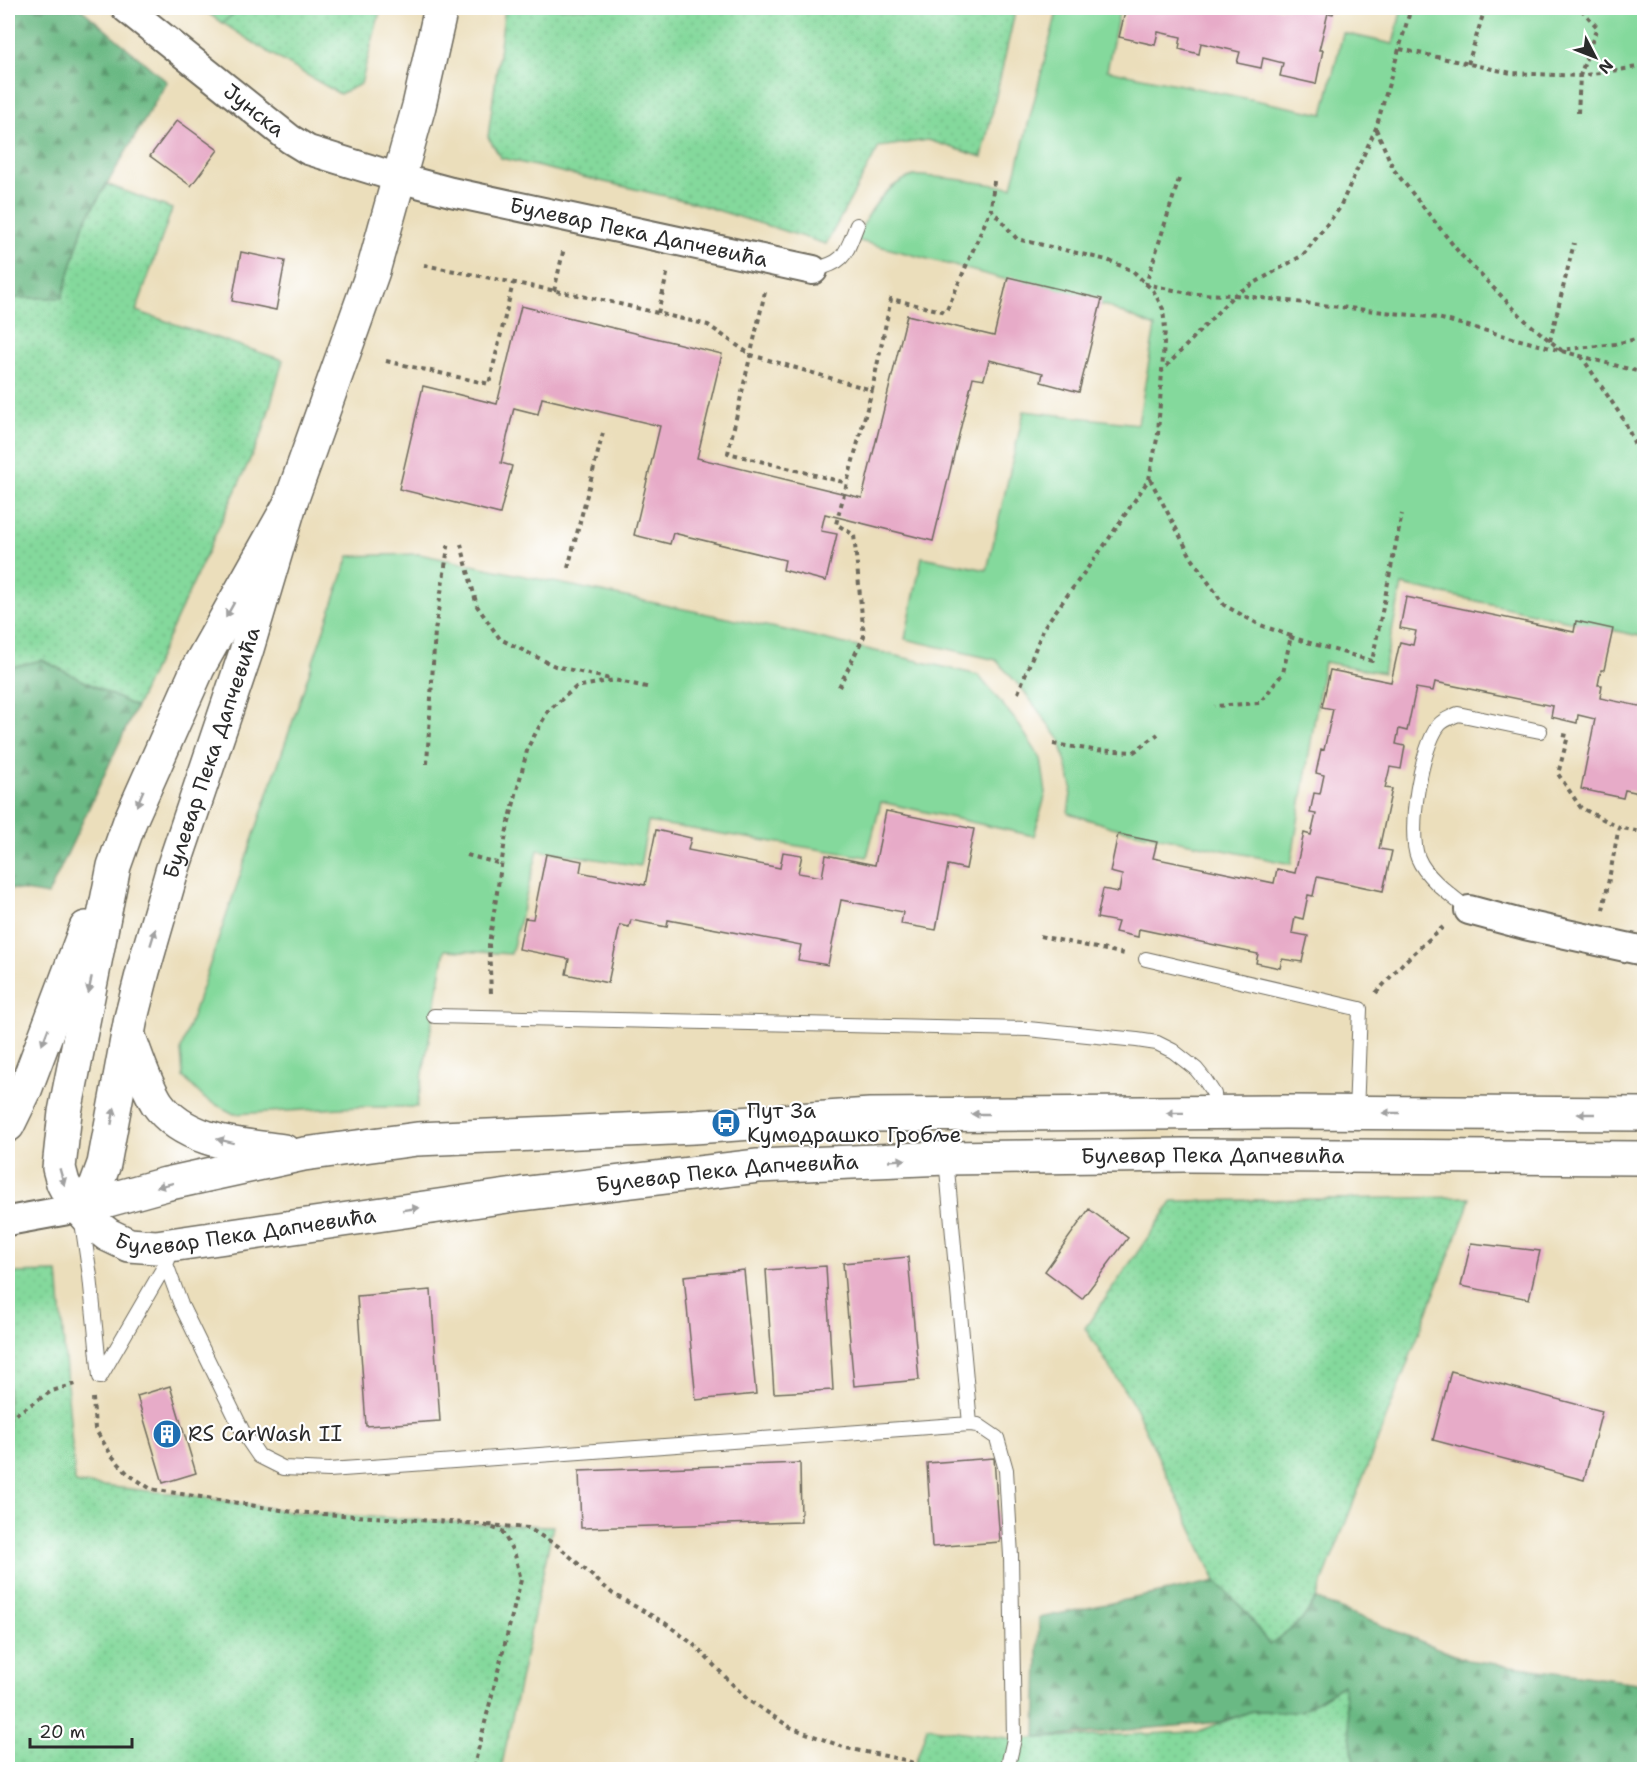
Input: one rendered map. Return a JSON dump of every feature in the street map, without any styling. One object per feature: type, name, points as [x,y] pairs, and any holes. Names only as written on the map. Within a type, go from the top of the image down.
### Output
[{"type":"street","name":"Јунска","points":[[126,8],[290,139],[308,150],[399,178]]},
{"type":"street","name":"Булевар Пека Дапчевића","points":[[80,1208],[96,1185],[104,1164],[128,1034],[143,971],[172,871],[246,652],[290,504],[373,271],[419,106],[441,8]]},
{"type":"street","name":"Булевар Пека Дапчевића","points":[[399,178],[451,192],[813,270]]},
{"type":"street","name":"Булевар Пека Дапчевића","points":[[290,504],[198,668],[156,759],[114,866],[65,1112],[59,1168],[63,1184],[80,1208],[108,1235],[129,1245],[156,1247],[173,1253],[521,1194],[758,1166],[946,1158],[1284,1154],[1644,1158]]},
{"type":"street","points":[[8,1125],[25,1090],[88,921],[114,866]]},
{"type":"street","points":[[1469,910],[1644,951]]},
{"type":"street","points":[[128,1034],[146,1083],[157,1103],[169,1117],[186,1129],[233,1143],[304,1154]]},
{"type":"street","name":"Булевар Пека Дапчевића","points":[[80,1208],[166,1184],[304,1154],[417,1139],[694,1127],[870,1115],[1644,1114]]},
{"type":"street","points":[[8,1221],[80,1208]]},
{"type":"lane","name":"Булевар Пека Дапчевића","points":[[813,270],[833,265],[846,253],[857,225]]},
{"type":"lane","points":[[1469,910],[1443,890],[1418,859],[1413,830],[1416,802],[1430,739],[1440,723],[1458,714],[1540,731]]},
{"type":"lane","points":[[1146,959],[1360,1009],[1356,1113]]},
{"type":"lane","name":"Булевар Пека Дапчевића","points":[[434,1016],[1028,1029],[1137,1040],[1157,1043],[1173,1051],[1196,1069],[1214,1094],[1215,1113]]},
{"type":"lane","points":[[946,1158],[970,1424]]},
{"type":"lane","points":[[80,1208],[90,1276],[99,1377]]},
{"type":"lane","points":[[99,1377],[173,1253]]},
{"type":"lane","points":[[173,1253],[181,1305],[244,1434],[259,1456],[283,1468],[329,1470],[978,1425],[997,1438],[1006,1470],[1011,1556],[1014,1739],[1007,1770]]},
{"type":"path","points":[[1162,371],[1234,295],[1303,255],[1340,209],[1376,128],[1411,8]]},
{"type":"path","points":[[1468,64],[1485,8]]},
{"type":"path","points":[[1578,112],[1580,76],[1597,27],[1580,8]]},
{"type":"path","points":[[1400,49],[1511,73],[1580,76],[1644,66]]},
{"type":"path","points":[[1376,128],[1394,170],[1461,255],[1526,321],[1561,350],[1615,344],[1644,337]]},
{"type":"path","points":[[1146,284],[1179,179]]},
{"type":"path","points":[[839,687],[864,636],[855,535],[836,524],[872,390],[891,299],[946,312],[992,209],[994,181]]},
{"type":"path","points":[[992,209],[1017,239],[1107,260],[1133,271],[1153,290],[1163,309],[1166,329],[1158,434],[1149,479],[1106,543],[1044,627],[1018,693]]},
{"type":"path","points":[[658,313],[676,240]]},
{"type":"path","points":[[1550,341],[1574,243]]},
{"type":"path","points":[[772,261],[728,453],[847,483]]},
{"type":"path","points":[[423,266],[554,291],[708,325],[751,354],[872,390]]},
{"type":"path","points":[[554,291],[557,279]]},
{"type":"path","points":[[386,361],[489,384],[513,283]]},
{"type":"path","points":[[1146,284],[1192,294],[1234,295],[1438,318],[1644,373]]},
{"type":"path","points":[[1581,355],[1624,420],[1644,465]]},
{"type":"path","points":[[568,568],[604,429]]},
{"type":"path","points":[[1149,479],[1191,557],[1224,605],[1260,625],[1290,637],[1372,661],[1402,514]]},
{"type":"path","points":[[427,764],[435,631],[449,541]]},
{"type":"path","points":[[461,544],[477,606],[500,639],[555,666],[651,688]]},
{"type":"path","points":[[1644,563],[1640,583],[1644,585]]},
{"type":"path","points":[[1214,706],[1260,703],[1282,673],[1290,637]]},
{"type":"path","points":[[492,1017],[489,944],[506,834],[528,747],[548,711],[576,687],[614,680]]},
{"type":"path","points":[[1540,731],[1568,736],[1558,774],[1581,808],[1619,827],[1644,833]]},
{"type":"path","points":[[1053,744],[1094,750],[1134,752],[1158,734]]},
{"type":"path","points":[[1596,941],[1619,827]]},
{"type":"path","points":[[467,855],[501,864]]},
{"type":"path","points":[[1040,936],[1146,959]]},
{"type":"path","points":[[1360,1009],[1425,943]]},
{"type":"path","points":[[8,1419],[52,1391],[99,1377]]},
{"type":"path","points":[[99,1377],[91,1402],[95,1429],[112,1456],[128,1474],[151,1489],[292,1512],[528,1528],[558,1546],[613,1594],[665,1623],[693,1644],[748,1700],[790,1726],[846,1748],[905,1760],[933,1770]]},
{"type":"path","points":[[473,1770],[521,1580],[515,1555],[502,1531],[482,1524]]},
{"type":"green space","points":[[8,8],[80,8],[167,82],[84,223],[62,298],[8,298]]},
{"type":"green space","points":[[201,8],[381,8],[361,84],[340,94],[269,53]]},
{"type":"green space","points":[[201,8],[241,8],[222,23]]},
{"type":"green space","points":[[505,8],[1016,8],[982,157],[928,140],[879,147],[826,244],[691,202],[501,158],[488,137]]},
{"type":"green space","points":[[1058,8],[1120,8],[1107,70],[1323,114],[1343,33],[1393,44],[1402,8],[1644,8],[1644,637],[1402,585],[1383,673],[1324,662],[1291,864],[1112,827],[1068,813],[1072,787],[1060,740],[1023,690],[996,660],[905,639],[922,557],[987,570],[1024,411],[1138,424],[1155,327],[1106,306],[856,240],[871,210],[885,193],[903,180],[914,176],[1012,187]]},
{"type":"green space","points":[[106,184],[172,209],[136,311],[283,360],[263,431],[136,707],[42,660],[8,668],[8,298],[62,297],[84,223]]},
{"type":"green space","points":[[419,554],[785,630],[978,675],[1017,722],[1041,759],[1046,793],[1034,836],[881,802],[867,857],[648,822],[640,866],[538,850],[511,954],[445,950],[417,1107],[359,1107],[234,1114],[205,1099],[183,1077],[181,1049],[349,556]]},
{"type":"green space","points":[[42,660],[136,707],[48,895],[8,888],[8,668]]},
{"type":"green space","points":[[1470,1197],[1316,1599],[1302,1620],[1269,1645],[1247,1613],[1216,1581],[1135,1407],[1085,1328],[1173,1201]]},
{"type":"green space","points":[[58,1272],[75,1483],[187,1495],[293,1512],[481,1524],[553,1526],[501,1769],[8,1769],[8,1273]]},
{"type":"green space","points":[[1216,1581],[1247,1613],[1269,1645],[1302,1620],[1316,1599],[1467,1660],[1644,1684],[1644,1769],[1355,1769],[1343,1685],[1301,1711],[1252,1711],[1221,1722],[1036,1738],[1039,1618]]},
{"type":"green space","points":[[1343,1685],[1355,1769],[913,1770],[927,1727],[1014,1739],[1197,1732],[1252,1711],[1301,1711]]},
{"type":"building","points":[[1126,8],[1335,8],[1333,14],[1328,13],[1319,50],[1323,50],[1316,84],[1280,76],[1283,63],[1263,58],[1261,68],[1237,63],[1240,52],[1201,43],[1199,54],[1179,49],[1181,37],[1158,32],[1155,45],[1119,37]]},
{"type":"building","points":[[177,120],[218,150],[191,186],[150,156]]},
{"type":"building","points":[[241,252],[285,261],[276,310],[232,301]]},
{"type":"building","points":[[1008,277],[1102,299],[1079,392],[1041,382],[1043,373],[989,360],[984,379],[973,377],[933,541],[825,514],[821,531],[837,534],[826,581],[783,570],[785,560],[673,533],[670,544],[634,535],[660,426],[542,398],[538,414],[514,408],[501,463],[512,466],[500,514],[399,489],[423,386],[497,404],[521,306],[722,354],[697,458],[862,498],[907,315],[994,336]]},
{"type":"building","points":[[1406,597],[1574,632],[1576,621],[1613,629],[1604,670],[1601,670],[1598,685],[1602,685],[1600,698],[1644,707],[1644,794],[1625,790],[1623,798],[1581,789],[1595,719],[1578,715],[1577,723],[1551,717],[1553,706],[1435,682],[1433,691],[1416,688],[1407,731],[1399,729],[1396,744],[1405,746],[1401,769],[1390,767],[1385,788],[1392,789],[1379,849],[1392,851],[1383,891],[1317,877],[1313,896],[1308,895],[1303,919],[1295,917],[1292,933],[1308,936],[1302,962],[1282,959],[1280,968],[1256,963],[1258,954],[1139,929],[1138,937],[1115,932],[1118,922],[1097,918],[1103,889],[1119,892],[1122,875],[1110,872],[1118,834],[1157,842],[1153,858],[1274,883],[1277,869],[1295,873],[1304,833],[1311,835],[1316,814],[1310,813],[1314,793],[1320,794],[1324,775],[1316,773],[1321,749],[1324,750],[1333,709],[1322,707],[1330,670],[1391,682],[1400,642],[1413,645],[1416,631],[1400,628]]},
{"type":"building","points":[[886,811],[974,829],[966,869],[948,865],[936,930],[901,924],[903,912],[841,900],[828,965],[798,960],[801,945],[668,920],[667,927],[631,920],[629,927],[620,925],[608,983],[566,974],[569,959],[519,949],[525,918],[533,919],[546,854],[582,861],[580,872],[645,885],[656,830],[691,838],[688,850],[780,868],[783,852],[802,855],[798,873],[822,877],[826,855],[875,865]]},
{"type":"building","points":[[1089,1209],[1128,1238],[1082,1299],[1045,1271]]},
{"type":"building","points":[[1471,1243],[1540,1251],[1529,1299],[1461,1286]]},
{"type":"building","points":[[908,1257],[919,1380],[854,1386],[843,1263]]},
{"type":"building","points":[[826,1266],[833,1390],[774,1393],[766,1270]]},
{"type":"building","points":[[744,1270],[756,1394],[696,1400],[684,1276]]},
{"type":"building","points":[[431,1290],[440,1421],[366,1426],[357,1296]]},
{"type":"building","points":[[1451,1371],[1602,1411],[1584,1480],[1433,1440]]},
{"type":"building","name":"RS CarWash II","points":[[170,1386],[196,1473],[163,1483],[137,1396]]},
{"type":"building","points":[[994,1458],[1000,1542],[932,1547],[927,1463]]},
{"type":"building","points":[[800,1463],[801,1522],[581,1528],[579,1471]]},
{"type":"place","name":"Пут За Кумодрашко Гробље","points":[[726,1123]]},
{"type":"place","name":"RS CarWash II","points":[[167,1434]]}]
